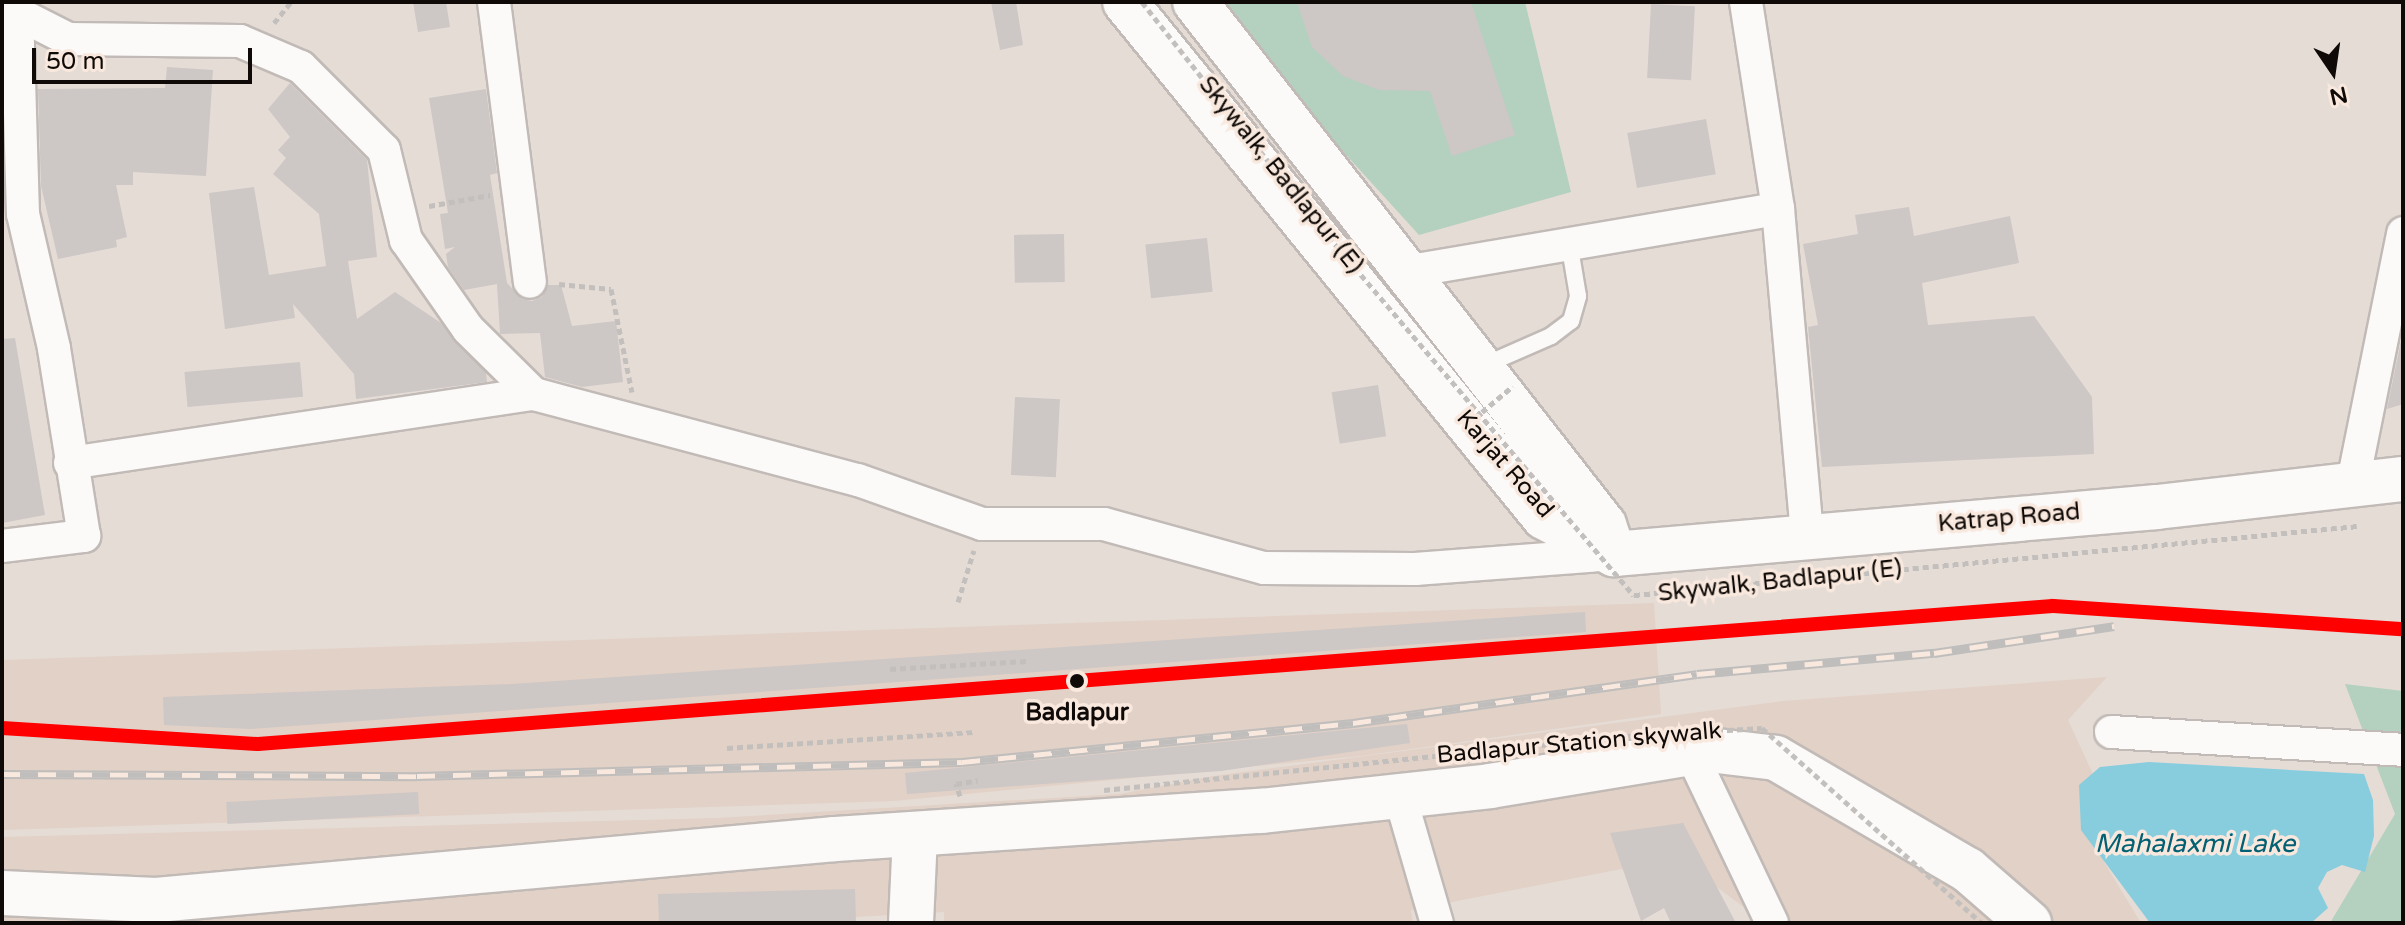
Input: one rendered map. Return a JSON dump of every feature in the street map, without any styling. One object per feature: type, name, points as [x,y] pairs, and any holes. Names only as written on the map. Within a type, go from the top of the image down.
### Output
[{"type":"main road","name":"Karjat Road","points":[[1125,2],[1544,517],[1614,554]]},
{"type":"main road","name":"Karjat Road","points":[[1195,2],[1404,272],[1496,377],[1604,525],[1614,554]]},
{"type":"main road","name":"Katrap Road","points":[[1614,554],[1630,556],[1807,535],[2355,506],[2403,479]]},
{"type":"main road","points":[[2,893],[156,900],[203,909],[915,836],[1400,796],[1709,750],[1776,758],[1968,870],[2029,923]]},
{"type":"main road","points":[[911,923],[915,836]]},
{"type":"street","points":[[494,2],[515,193],[530,282]]},
{"type":"street","points":[[1746,2],[1778,209],[1807,535]]},
{"type":"street","points":[[14,7],[68,39],[240,41],[301,67],[384,150],[406,240],[468,329],[534,394]]},
{"type":"street","points":[[2,546],[84,536],[54,348],[23,214],[14,7]]},
{"type":"street","points":[[1404,272],[1778,209]]},
{"type":"street","points":[[2355,506],[2403,233]]},
{"type":"street","points":[[70,463],[534,394],[858,480],[982,524],[1104,524],[1264,568],[1415,569],[1614,554]]},
{"type":"street","points":[[2111,732],[2403,750]]},
{"type":"street","points":[[1691,753],[1772,923]]},
{"type":"street","points":[[1400,796],[1437,923]]},
{"type":"lane","points":[[1496,377],[1519,353],[1571,321],[1578,296],[1569,242]]},
{"type":"path","points":[[274,23],[291,2]]},
{"type":"path","name":"Skywalk, Badlapur (E)","points":[[1142,2],[1322,229],[1482,412],[1634,595],[2355,506]]},
{"type":"path","points":[[419,208],[515,193]]},
{"type":"path","points":[[530,282],[611,289],[632,392]]},
{"type":"path","points":[[1482,412],[1496,377]]},
{"type":"path","points":[[958,602],[982,524]]},
{"type":"path","points":[[890,669],[1027,661]]},
{"type":"path","name":"Badlapur Station skywalk","points":[[1104,790],[1627,736],[1762,728],[1982,923]]},
{"type":"path","points":[[727,748],[972,732]]},
{"type":"path","points":[[973,795],[958,796],[956,784],[978,780]]},
{"type":"shaded area","points":[[1654,603],[1661,714],[1361,756],[894,801],[2,830],[2,660]]},
{"type":"shaded area","points":[[2107,677],[2068,720],[2093,774],[2104,862],[2141,923],[1765,923],[1678,858],[1411,910],[1413,923],[944,923],[944,912],[747,923],[2,923],[2,837],[717,818],[1120,794],[1213,776],[1783,701]]},
{"type":"green space","points":[[1207,2],[1525,2],[1571,192],[1419,235]]},
{"type":"green space","points":[[2345,684],[2403,691],[2403,923],[2330,923],[2395,814]]},
{"type":"water","name":"Mahalaxmi Lake","points":[[2149,762],[2364,774],[2373,800],[2374,836],[2365,872],[2342,865],[2327,872],[2318,888],[2328,908],[2311,923],[2150,923],[2081,830],[2079,785],[2100,767]]},
{"type":"building","points":[[413,2],[446,2],[450,27],[418,32]]},
{"type":"building","points":[[991,2],[1016,2],[1023,45],[1000,50]]},
{"type":"building","points":[[1297,2],[1471,2],[1515,135],[1452,156],[1430,91],[1379,90],[1343,76],[1312,47]]},
{"type":"building","points":[[1651,4],[1695,6],[1691,80],[1647,78]]},
{"type":"building","points":[[167,67],[213,70],[206,176],[133,172],[133,185],[116,185],[127,237],[116,240],[117,247],[58,259],[41,186],[38,89],[165,88]]},
{"type":"building","points":[[290,83],[367,160],[377,257],[348,261],[357,319],[395,292],[441,323],[486,373],[487,382],[356,399],[354,374],[293,304],[295,318],[225,329],[209,193],[254,187],[269,275],[326,266],[319,214],[273,174],[286,158],[278,150],[290,137],[268,109]]},
{"type":"building","points":[[486,89],[497,173],[490,175],[507,283],[522,299],[532,301],[542,297],[548,285],[561,285],[572,326],[616,321],[623,382],[582,387],[545,377],[540,333],[500,334],[497,284],[464,290],[448,267],[446,254],[455,247],[445,249],[440,214],[448,213],[429,98]]},
{"type":"building","points":[[1706,119],[1716,174],[1637,188],[1627,133]]},
{"type":"building","points":[[1909,207],[1914,236],[2010,216],[2019,263],[1922,283],[1928,325],[2034,316],[2092,397],[2094,454],[1822,467],[1808,327],[1818,325],[1803,244],[1858,234],[1855,215]]},
{"type":"building","points":[[1064,234],[1065,282],[1015,283],[1014,235]]},
{"type":"building","points":[[1207,238],[1213,292],[1151,298],[1145,244]]},
{"type":"building","points":[[2402,336],[2403,404],[2387,409]]},
{"type":"building","points":[[15,338],[45,515],[2,523],[2,339]]},
{"type":"building","points":[[300,362],[303,397],[187,407],[184,372]]},
{"type":"building","points":[[1378,385],[1386,436],[1340,444],[1332,392]]},
{"type":"building","points":[[1015,397],[1060,399],[1056,477],[1011,475]]},
{"type":"building","points":[[1585,612],[1586,632],[251,729],[164,725],[163,697],[512,684]]},
{"type":"building","points":[[1407,724],[1410,743],[1221,771],[907,794],[905,773]]},
{"type":"building","points":[[418,792],[419,814],[227,824],[226,802]]},
{"type":"building","points":[[1683,823],[1736,923],[1671,923],[1664,908],[1641,921],[1610,833]]},
{"type":"building","points":[[855,889],[856,923],[659,923],[658,894]]},
{"type":"railway","points":[[2,774],[417,776],[962,762],[1353,723],[1697,674],[1934,653],[2114,626]]},
{"type":"transit line","points":[[2,728],[258,744],[2053,606],[2403,629]]},
{"type":"place","name":"Badlapur","points":[[1077,681]]}]
